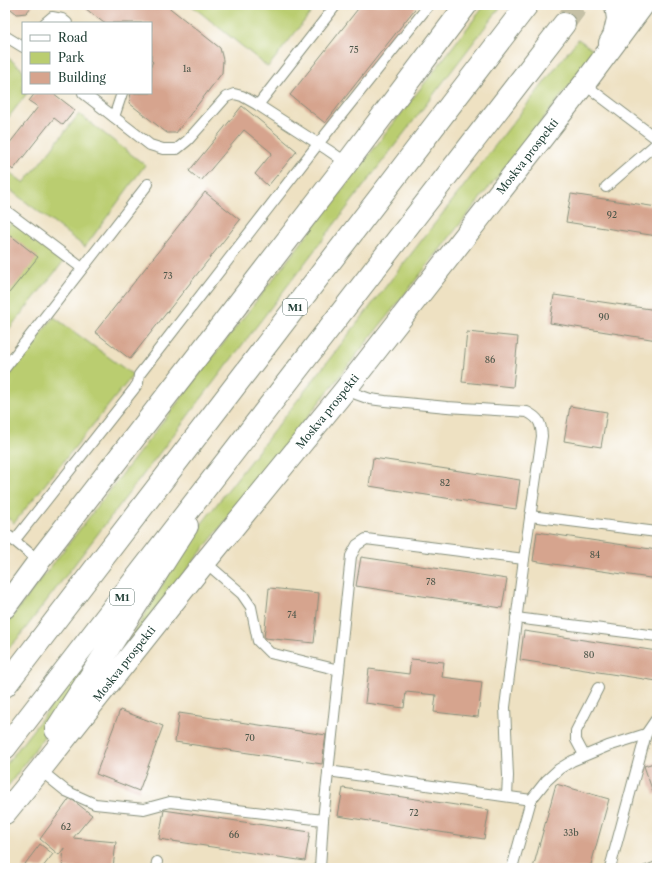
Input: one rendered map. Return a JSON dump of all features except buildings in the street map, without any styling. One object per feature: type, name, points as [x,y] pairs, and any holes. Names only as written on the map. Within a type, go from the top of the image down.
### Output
[{"type":"main road","points":[[5,607],[347,163],[466,5]]},
{"type":"main road","name":"M1","points":[[5,686],[527,5]]},
{"type":"main road","points":[[602,60],[614,36],[618,19],[616,5]]},
{"type":"main road","name":"Moskva prospekti","points":[[5,812],[345,390],[584,84],[643,5]]},
{"type":"main road","name":"M1","points":[[5,748],[564,24]]},
{"type":"main road","points":[[5,812],[238,446]]},
{"type":"main road","points":[[5,670],[63,609]]},
{"type":"lane","points":[[258,105],[336,5]]},
{"type":"lane","points":[[14,541],[134,389],[138,383],[139,375],[318,144],[429,5]]},
{"type":"lane","points":[[46,22],[52,17],[62,19],[66,22]]},
{"type":"lane","points":[[5,36],[22,46]]},
{"type":"lane","points":[[584,84],[657,139]]},
{"type":"lane","points":[[84,94],[150,145],[163,149],[177,149],[188,140],[226,97],[234,94],[242,96],[347,163]]},
{"type":"lane","points":[[114,117],[122,94]]},
{"type":"lane","points":[[606,187],[657,143]]},
{"type":"lane","points":[[5,368],[148,184]]},
{"type":"lane","points":[[5,210],[82,268]]},
{"type":"lane","points":[[345,390],[370,398],[385,400],[447,407],[528,412],[534,415],[541,427],[542,436],[505,707],[508,796]]},
{"type":"lane","points":[[530,516],[657,532]]},
{"type":"lane","points":[[5,533],[39,561]]},
{"type":"lane","points":[[320,868],[323,820],[351,556],[357,545],[366,539],[524,559]]},
{"type":"lane","points":[[205,562],[242,594],[251,607],[256,625],[258,641],[270,653],[339,670]]},
{"type":"lane","points":[[516,618],[657,636]]},
{"type":"lane","points":[[584,755],[576,740],[576,731],[598,688]]},
{"type":"lane","points":[[610,868],[646,734],[657,718]]},
{"type":"lane","points":[[512,868],[532,800],[546,781],[559,769],[584,755],[646,734]]},
{"type":"lane","points":[[40,770],[66,791],[95,804],[144,809],[170,802],[323,820]]},
{"type":"lane","points":[[328,770],[532,800]]},
{"type":"green space","points":[[191,5],[317,5],[268,67]]},
{"type":"green space","points":[[485,5],[502,5],[19,637],[5,652],[5,626]]},
{"type":"green space","points":[[578,39],[596,52],[125,648],[189,540]]},
{"type":"green space","points":[[5,55],[22,69],[22,94],[26,94],[5,122]]},
{"type":"green space","points":[[79,114],[145,165],[85,247],[5,186],[5,169],[24,183]]},
{"type":"green space","points":[[13,220],[64,261],[5,334],[5,231]]},
{"type":"green space","points":[[54,317],[133,375],[14,523],[5,516],[5,376]]},
{"type":"green space","points":[[131,602],[55,721],[5,790],[5,766]]},
{"type":"tunnel","points":[[564,24],[578,5]]}]
